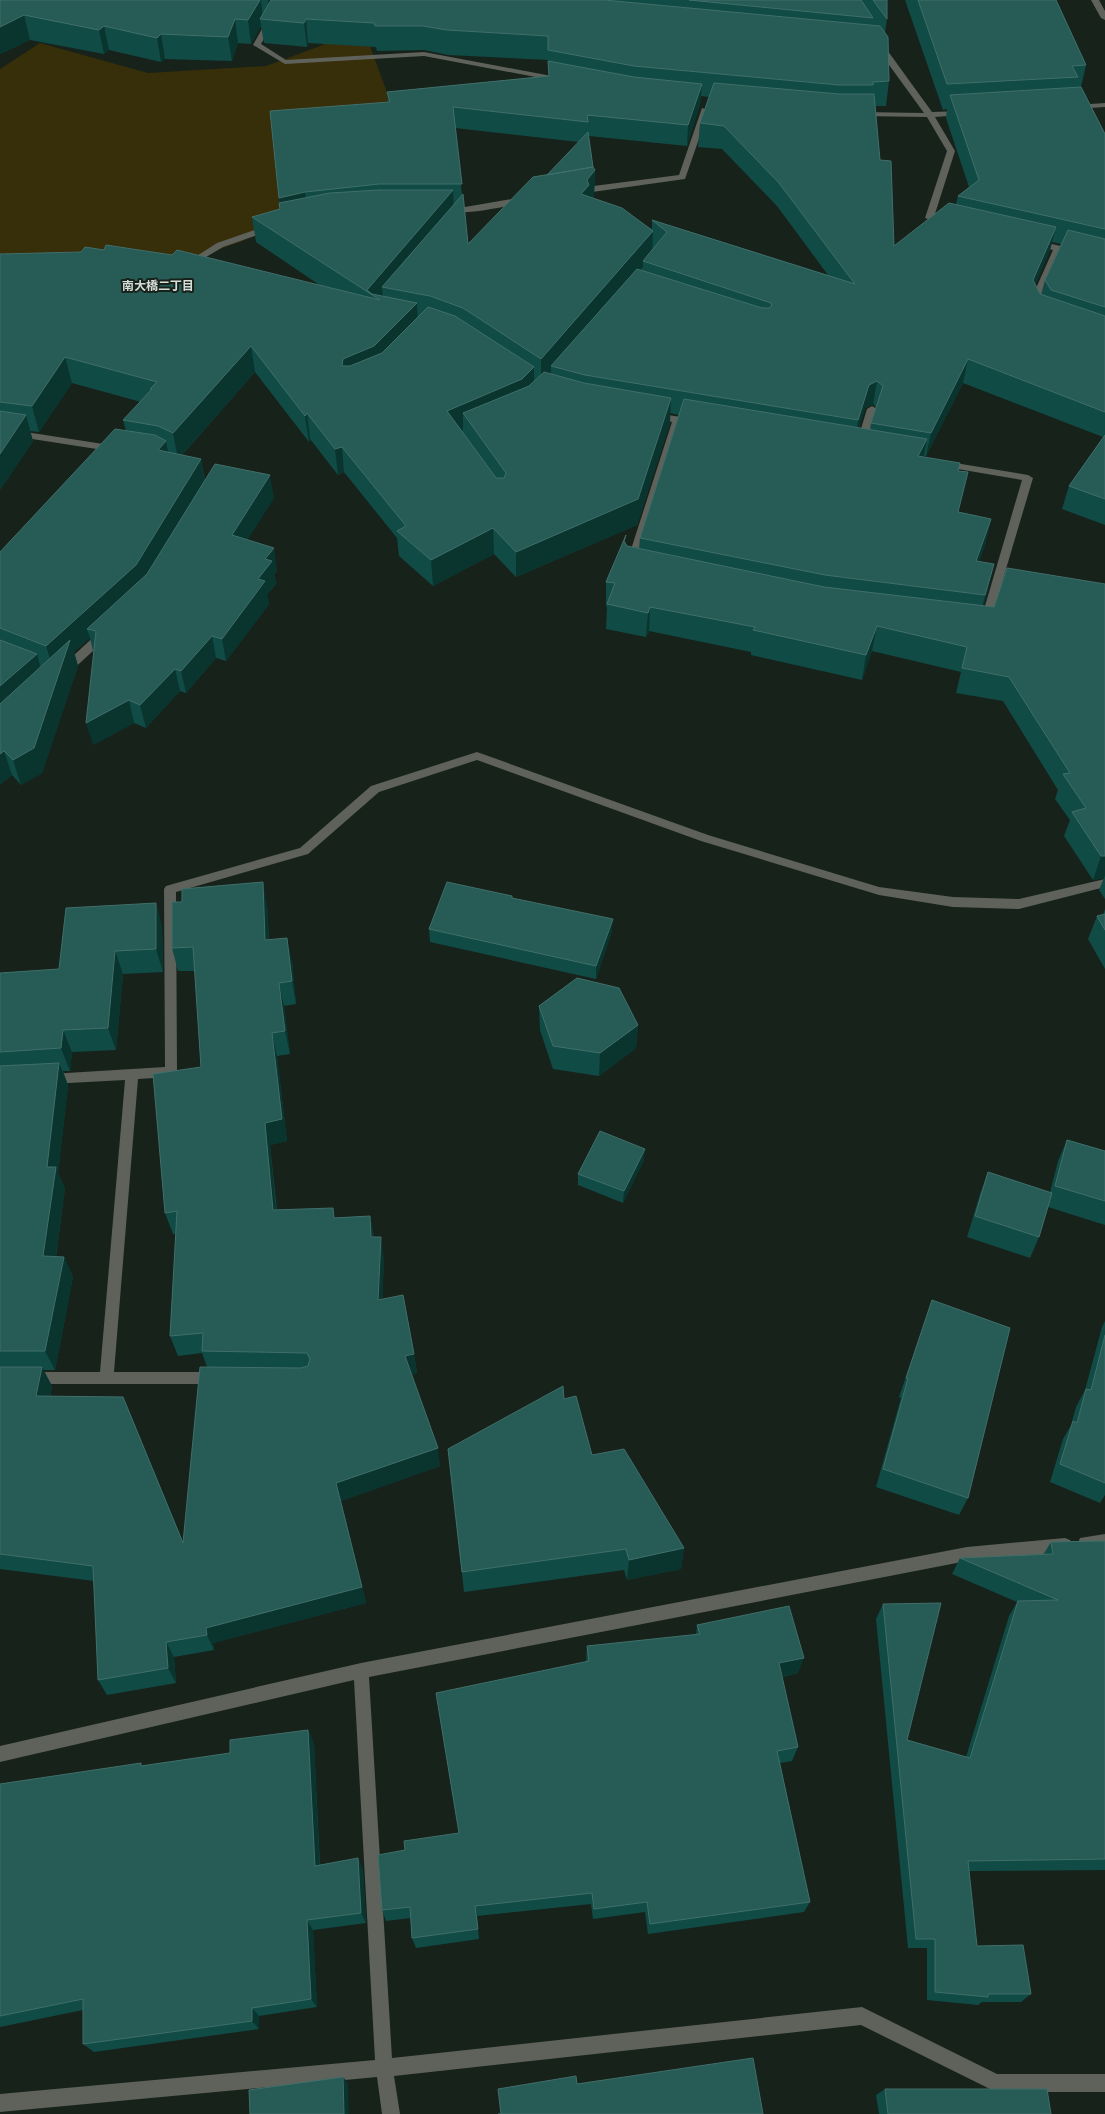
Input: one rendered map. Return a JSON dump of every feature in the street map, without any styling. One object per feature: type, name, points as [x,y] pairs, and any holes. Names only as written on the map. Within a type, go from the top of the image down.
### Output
[{"type":"street","points":[[292,0],[272,18],[257,45],[285,62],[424,54],[567,81]]},
{"type":"street","points":[[1095,0],[1105,18]]},
{"type":"street","points":[[263,18],[272,18]]},
{"type":"street","points":[[872,42],[880,47],[930,115],[952,152],[929,218],[957,225]]},
{"type":"street","points":[[569,192],[598,192],[682,177],[708,101]]},
{"type":"street","points":[[1066,107],[1105,105]]},
{"type":"street","points":[[855,114],[930,115],[969,112]]},
{"type":"street","points":[[437,210],[461,214],[531,198]]},
{"type":"street","points":[[193,261],[211,248],[231,239],[280,224]]},
{"type":"street","points":[[1021,240],[1105,259]]},
{"type":"street","points":[[1040,317],[1033,304],[1058,248]]},
{"type":"street","points":[[860,450],[872,409]]},
{"type":"street","points":[[649,415],[706,424]]},
{"type":"street","points":[[640,569],[630,567],[677,420]]},
{"type":"street","points":[[0,431],[125,450]]},
{"type":"street","points":[[935,462],[1028,478],[984,627],[974,626]]},
{"type":"street","points":[[56,678],[112,626]]},
{"type":"street","points":[[38,1080],[171,1072],[170,890],[304,851],[375,789],[477,756],[704,838],[879,891],[953,902],[1019,904],[1105,883]]},
{"type":"street","points":[[107,1377],[132,1075]]},
{"type":"street","points":[[0,1378],[226,1378]]},
{"type":"street","points":[[0,1754],[361,1671],[967,1554],[1105,1541]]},
{"type":"street","points":[[361,1671],[384,2068],[392,2114]]},
{"type":"street","points":[[0,2103],[384,2068],[862,2016],[996,2083],[1105,2083]]},
{"type":"shaded area","points":[[351,9],[370,46],[392,106],[282,213],[243,241],[155,271],[0,272],[0,69],[40,43],[148,73],[266,66],[323,45]]},
{"type":"building","points":[[0,0],[260,0],[248,20],[235,19],[228,37],[161,34],[157,38],[104,26],[99,30],[24,15],[0,27]]},
{"type":"building","points":[[271,0],[604,0],[880,26],[888,37],[889,81],[873,82],[873,85],[839,85],[634,66],[548,50],[548,36],[447,30],[423,26],[375,26],[374,23],[306,19],[304,23],[260,19]]},
{"type":"building","points":[[689,0],[861,0],[873,18]]},
{"type":"building","points":[[873,0],[887,0],[887,19]]},
{"type":"building","points":[[918,0],[1056,0],[1086,65],[1072,66],[1078,77],[947,84]]},
{"type":"building","points":[[548,61],[634,77],[702,84],[688,125],[587,115],[588,122],[453,107],[462,184],[379,184],[305,192],[279,198],[270,111],[390,102],[387,92],[549,76]]},
{"type":"building","points":[[714,83],[839,94],[874,94],[880,160],[891,161],[894,246],[949,203],[1056,227],[1033,280],[1040,294],[1105,316],[1105,412],[968,359],[931,433],[871,423],[883,386],[877,381],[869,385],[858,420],[585,375],[551,366],[637,269],[762,308],[772,306],[771,303],[643,261],[667,232],[652,220],[855,284],[779,183],[724,126],[700,123]]},
{"type":"building","points":[[1081,87],[1105,134],[1105,229],[958,196],[979,180],[950,95]]},
{"type":"building","points":[[588,132],[593,167],[547,175]]},
{"type":"building","points":[[593,167],[595,170],[587,180],[589,185],[581,194],[622,208],[653,231],[541,359],[463,308],[430,296],[382,287],[463,194],[468,244],[533,177]]},
{"type":"building","points":[[379,190],[453,190],[367,290],[372,294],[417,303],[374,346],[343,359],[342,366],[350,366],[382,353],[428,307],[455,316],[534,367],[522,379],[447,411],[496,478],[504,478],[506,473],[463,413],[529,386],[544,372],[584,383],[671,398],[638,499],[516,552],[493,528],[431,560],[397,531],[406,526],[342,447],[335,449],[307,413],[305,416],[251,346],[173,433],[158,426],[123,420],[157,382],[65,357],[32,406],[0,402],[0,254],[81,252],[85,247],[104,250],[106,245],[172,255],[177,250],[380,300],[252,217],[280,209],[279,203],[330,193]]},
{"type":"building","points":[[1068,230],[1105,239],[1105,307],[1051,290],[1045,280]]},
{"type":"building","points":[[684,399],[927,439],[918,456],[960,463],[958,471],[968,472],[958,512],[991,519],[976,561],[994,564],[985,595],[825,575],[640,538]]},
{"type":"building","points":[[0,411],[26,415],[0,454]]},
{"type":"building","points":[[115,429],[155,435],[166,441],[158,450],[201,459],[136,565],[46,646],[0,628],[0,552]]},
{"type":"building","points":[[1105,435],[1105,499],[1069,486]]},
{"type":"building","points":[[215,464],[270,475],[232,535],[274,548],[265,559],[272,561],[258,579],[265,581],[222,639],[212,636],[181,671],[175,669],[140,705],[129,700],[86,723],[96,631],[87,629],[147,574]]},
{"type":"building","points":[[626,535],[624,541],[627,546],[824,587],[994,607],[1007,568],[1105,584],[1105,856],[1101,856],[1072,812],[1086,808],[1063,774],[1070,773],[1009,677],[962,668],[967,647],[877,626],[866,655],[753,630],[755,627],[650,607],[648,613],[607,604],[615,583],[606,582]]},
{"type":"building","points":[[0,640],[37,654],[0,686]]},
{"type":"building","points":[[70,640],[34,748],[13,760],[4,751],[0,754],[0,704]]},
{"type":"building","points":[[263,882],[265,940],[287,938],[292,981],[279,983],[285,1031],[272,1033],[282,1119],[265,1123],[273,1210],[333,1208],[334,1218],[370,1216],[371,1237],[381,1237],[378,1300],[403,1295],[414,1354],[405,1356],[438,1448],[336,1483],[362,1587],[206,1628],[207,1635],[166,1642],[168,1668],[98,1680],[93,1566],[0,1554],[0,1367],[42,1367],[36,1396],[123,1397],[183,1543],[200,1367],[301,1368],[308,1366],[310,1359],[307,1353],[202,1351],[203,1333],[170,1336],[177,1211],[165,1213],[153,1074],[201,1067],[193,947],[172,948],[172,902],[182,902],[182,889]]},
{"type":"building","points":[[447,882],[613,919],[596,966],[429,929]]},
{"type":"building","points":[[156,903],[156,949],[115,951],[108,1028],[63,1030],[61,1048],[0,1052],[0,973],[59,969],[66,908]]},
{"type":"building","points":[[1105,914],[1105,930],[1097,916]]},
{"type":"building","points":[[577,978],[619,988],[638,1025],[600,1053],[553,1046],[539,1006]]},
{"type":"building","points":[[59,1063],[47,1167],[56,1167],[43,1256],[64,1257],[45,1351],[0,1351],[0,1066]]},
{"type":"building","points":[[600,1131],[645,1149],[624,1191],[578,1174]]},
{"type":"building","points":[[1067,1140],[1105,1151],[1105,1201],[1055,1186]]},
{"type":"building","points":[[988,1172],[1052,1193],[1039,1237],[975,1216]]},
{"type":"building","points":[[932,1300],[1010,1328],[968,1498],[883,1469],[908,1378],[906,1378]]},
{"type":"building","points":[[1105,1335],[1105,1483],[1060,1464],[1073,1421],[1077,1423],[1086,1389],[1091,1390]]},
{"type":"building","points":[[563,1386],[564,1399],[576,1396],[592,1455],[624,1449],[684,1548],[629,1560],[626,1549],[462,1572],[448,1449]]},
{"type":"building","points":[[1105,1541],[1105,1859],[968,1861],[977,1946],[1023,1945],[1031,1994],[988,1994],[988,1997],[935,1992],[935,1939],[916,1939],[883,1604],[941,1603],[907,1740],[970,1758],[1018,1601],[1058,1600],[960,1558],[1053,1554],[1051,1542]]},
{"type":"building","points":[[789,1606],[804,1658],[779,1663],[798,1747],[777,1751],[810,1902],[650,1924],[647,1902],[594,1909],[592,1893],[475,1906],[478,1929],[412,1938],[410,1907],[382,1910],[378,1855],[405,1850],[404,1841],[459,1833],[436,1693],[589,1661],[587,1646],[700,1634],[697,1625]]},
{"type":"building","points":[[308,1730],[315,1866],[358,1858],[361,1913],[307,1920],[311,1999],[252,2008],[252,2021],[83,2044],[83,1999],[0,2016],[0,1784],[141,1763],[141,1766],[230,1753],[230,1740]]},
{"type":"building","points":[[753,2058],[763,2114],[501,2114],[498,2089],[576,2076],[577,2084]]},
{"type":"building","points":[[343,2077],[344,2114],[250,2114],[249,2090]]},
{"type":"building","points":[[885,2089],[1047,2089],[1051,2114],[888,2114]]},
{"type":"district","name":"南大橋二丁目","points":[[158,286]]}]
